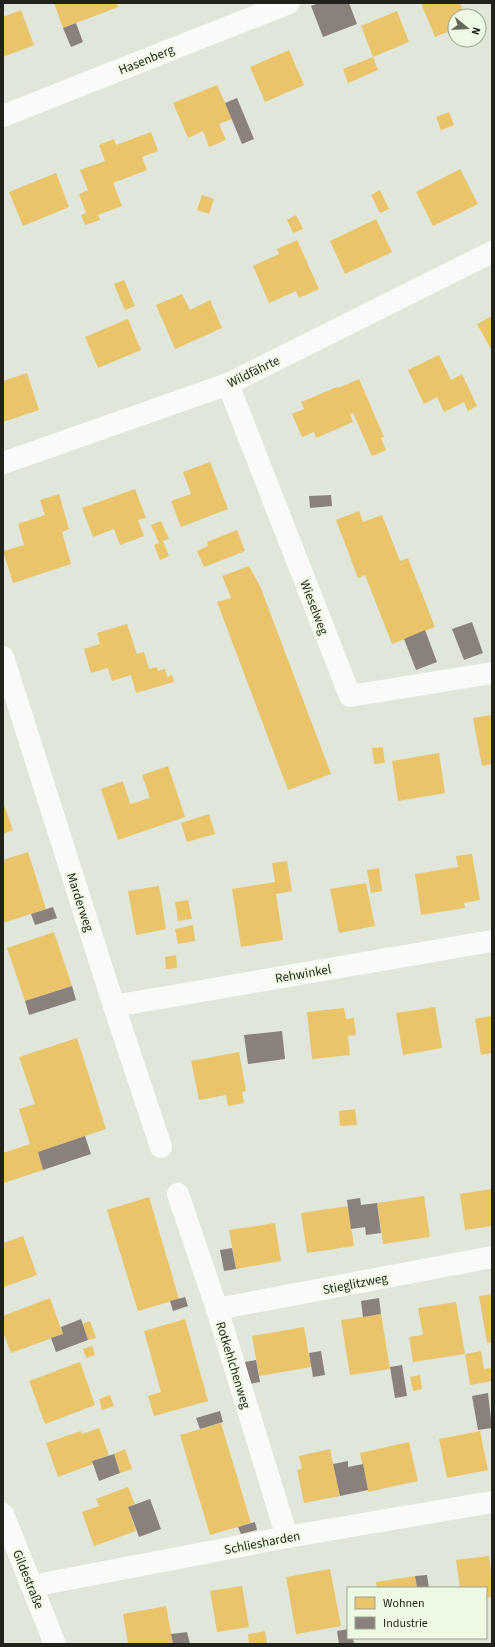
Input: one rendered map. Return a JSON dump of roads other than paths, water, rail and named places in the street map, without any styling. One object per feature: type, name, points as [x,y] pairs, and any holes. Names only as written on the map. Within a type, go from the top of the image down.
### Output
[{"type":"street","name":"Hasenberg","points":[[3,116],[289,3]]},
{"type":"street","name":"Wildfährte","points":[[3,463],[228,384],[492,252]]},
{"type":"street","name":"Wieselweg","points":[[228,384],[350,696],[492,673]]},
{"type":"street","name":"Marderweg","points":[[3,657],[114,1006],[161,1147]]},
{"type":"street","name":"Rehwinkel","points":[[114,1006],[492,941]]},
{"type":"street","name":"Rotkehlchenweg","points":[[178,1194],[217,1309],[287,1537]]},
{"type":"street","name":"Stieglitzweg","points":[[217,1309],[492,1257]]},
{"type":"street","name":"Schliesharden","points":[[32,1586],[287,1537],[492,1502]]},
{"type":"street","name":"Gildestraße","points":[[3,1514],[55,1644]]}]
